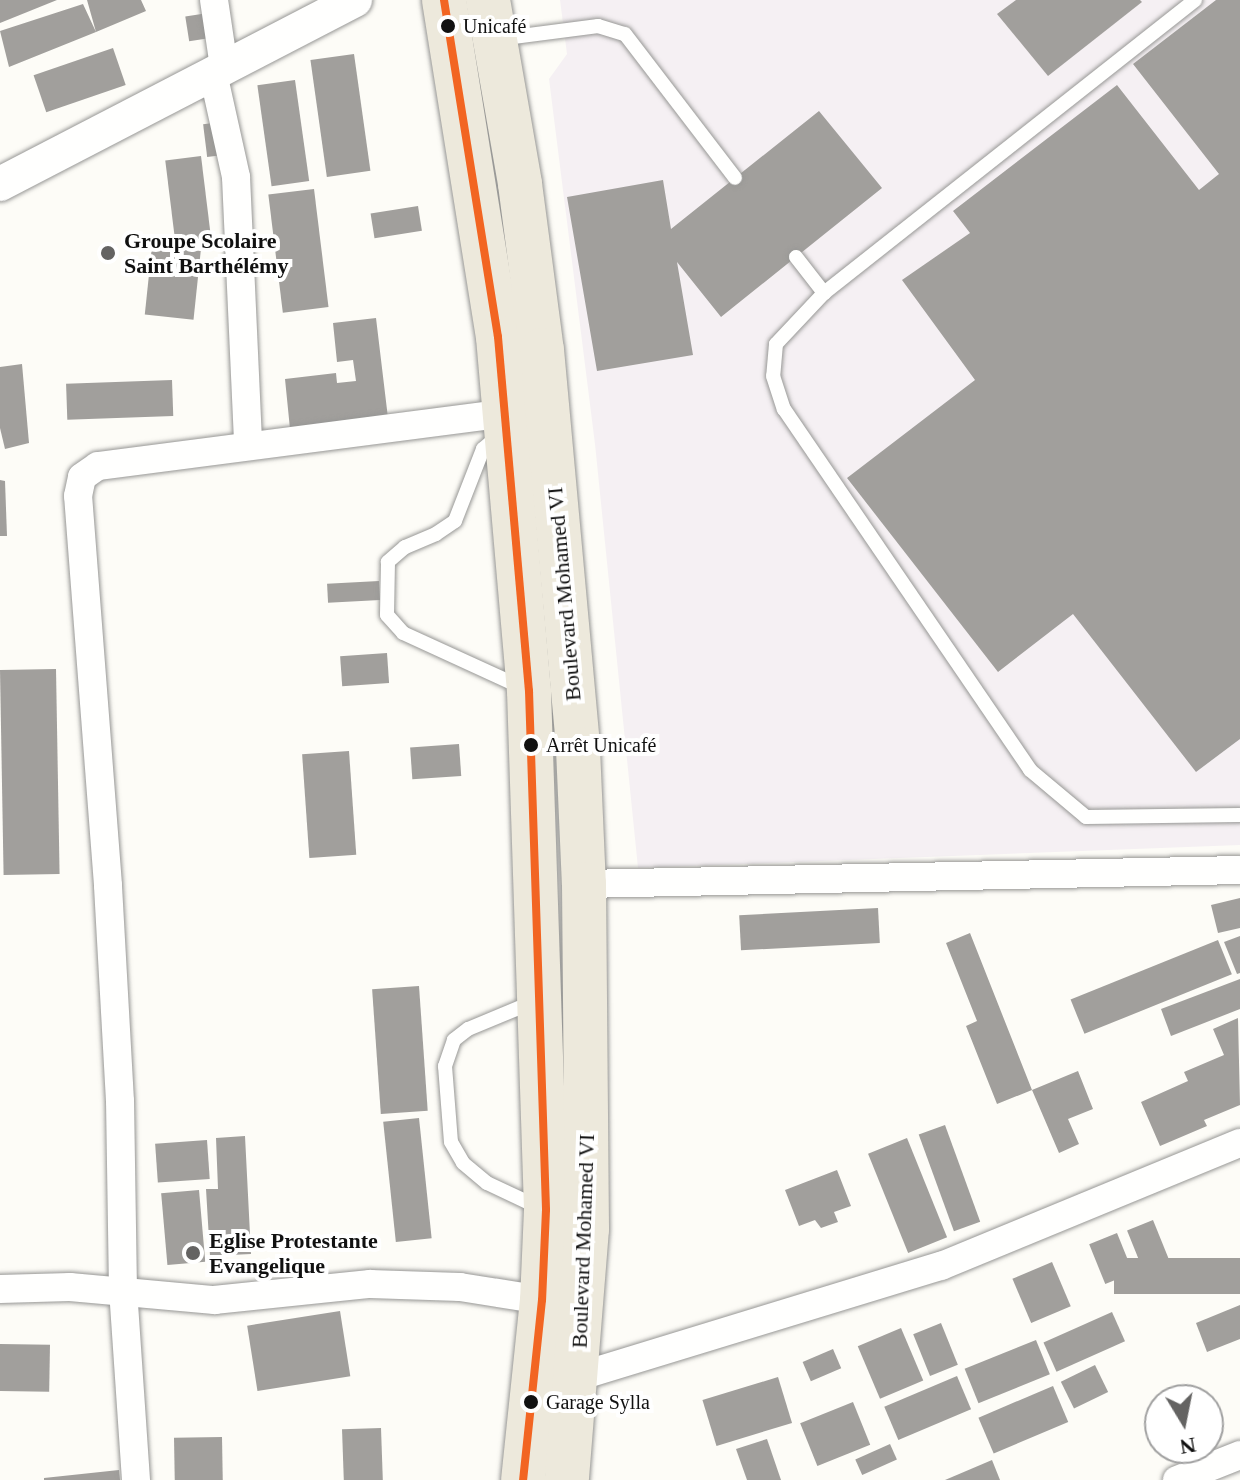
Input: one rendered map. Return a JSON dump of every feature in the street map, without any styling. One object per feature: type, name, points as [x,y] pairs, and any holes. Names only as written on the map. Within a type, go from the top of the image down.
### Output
[{"type":"main road","name":"Boulevard Mohamed VI","points":[[444,0],[498,337],[529,691],[546,1210],[542,1300],[523,1480]]},
{"type":"main road","name":"Boulevard Mohamed VI","points":[[491,20],[520,184],[542,350],[578,749],[584,884],[587,1229],[567,1480]]},
{"type":"main road","points":[[543,1094],[587,1094]]},
{"type":"street","points":[[214,0],[218,70],[236,177],[248,446]]},
{"type":"street","points":[[0,184],[355,0]]},
{"type":"street","points":[[136,1480],[123,1291],[120,1101],[108,885],[78,496],[82,477],[98,466],[248,446],[506,420]]},
{"type":"street","points":[[584,884],[1240,870]]},
{"type":"street","points":[[577,1377],[941,1266],[1240,1143]]},
{"type":"street","points":[[0,1289],[70,1287],[214,1300],[370,1284],[460,1287],[542,1300]]},
{"type":"street","points":[[1177,1480],[1240,1455]]},
{"type":"lane","points":[[1195,0],[824,293],[776,344],[773,376],[784,409],[1030,770],[1086,817],[1240,815]]},
{"type":"lane","points":[[491,20],[598,26],[625,34],[735,178]]},
{"type":"lane","points":[[796,257],[824,293]]},
{"type":"lane","points":[[506,420],[483,449],[455,521],[405,547],[388,562],[387,615],[403,633],[529,691]]},
{"type":"lane","points":[[541,999],[468,1029],[454,1040],[445,1066],[451,1142],[463,1163],[487,1183],[546,1210]]},
{"type":"shaded area","name":"Unicafé","points":[[560,0],[1240,0],[1240,845],[638,868],[595,444],[549,79],[567,54]]},
{"type":"building","points":[[0,0],[57,0],[0,23]]},
{"type":"building","points":[[87,0],[141,0],[146,11],[96,32]]},
{"type":"building","points":[[1016,0],[1142,2],[1048,76],[997,14]]},
{"type":"building","points":[[1216,0],[1240,0],[1240,739],[1196,772],[1073,614],[998,672],[847,478],[975,380],[902,280],[970,233],[953,211],[1117,85],[1199,190],[1219,174],[1133,64]]},
{"type":"building","points":[[83,4],[96,32],[9,67],[0,31]]},
{"type":"building","points":[[208,13],[212,38],[189,41],[185,17]]},
{"type":"building","points":[[113,48],[126,85],[46,112],[34,75]]},
{"type":"building","points":[[354,54],[370,171],[327,177],[310,60]]},
{"type":"building","points":[[295,80],[309,181],[272,186],[257,85]]},
{"type":"building","points":[[819,111],[882,188],[721,317],[677,262],[693,355],[597,371],[567,197],[663,180],[671,229]]},
{"type":"building","points":[[221,122],[225,155],[207,157],[203,124]]},
{"type":"building","points":[[201,156],[211,237],[175,242],[165,160]]},
{"type":"building","points":[[314,189],[329,307],[283,313],[268,195]]},
{"type":"building","points":[[418,206],[422,231],[375,238],[371,214]]},
{"type":"building","points":[[152,246],[201,251],[194,320],[145,315]]},
{"type":"building","points":[[376,318],[388,418],[290,429],[285,379],[336,373],[337,383],[356,381],[353,360],[337,362],[333,323]]},
{"type":"building","points":[[22,364],[29,443],[5,449],[0,428],[0,367]]},
{"type":"building","points":[[172,380],[173,416],[67,420],[66,384]]},
{"type":"building","points":[[0,480],[5,481],[7,536],[0,536]]},
{"type":"building","points":[[379,581],[380,600],[328,603],[327,584]]},
{"type":"building","points":[[387,653],[389,683],[342,686],[340,656]]},
{"type":"building","points":[[56,669],[60,874],[4,875],[0,670]]},
{"type":"building","points":[[459,744],[461,776],[412,779],[410,747]]},
{"type":"building","points":[[349,751],[356,855],[309,858],[302,754]]},
{"type":"building","points":[[1240,898],[1240,928],[1218,933],[1211,905]]},
{"type":"building","points":[[878,908],[880,943],[741,950],[739,915]]},
{"type":"building","points":[[970,933],[1032,1090],[997,1104],[966,1026],[977,1021],[946,943]]},
{"type":"building","points":[[1240,936],[1240,973],[1237,974],[1224,942]]},
{"type":"building","points":[[1218,940],[1232,974],[1084,1034],[1071,1000]]},
{"type":"building","points":[[1240,979],[1240,1009],[1171,1036],[1161,1009]]},
{"type":"building","points":[[419,986],[428,1111],[381,1114],[372,989]]},
{"type":"building","points":[[1238,1018],[1240,1105],[1204,1120],[1207,1126],[1160,1146],[1141,1102],[1188,1081],[1184,1072],[1224,1055],[1213,1029]]},
{"type":"building","points":[[1078,1071],[1093,1109],[1068,1119],[1079,1144],[1059,1153],[1032,1090]]},
{"type":"building","points":[[419,1118],[432,1238],[396,1242],[383,1122]]},
{"type":"building","points":[[945,1125],[980,1222],[954,1231],[919,1135]]},
{"type":"building","points":[[245,1136],[251,1254],[210,1256],[206,1189],[218,1189],[216,1138]]},
{"type":"building","points":[[907,1138],[947,1237],[908,1253],[868,1154]]},
{"type":"building","points":[[207,1140],[210,1179],[158,1183],[155,1144]]},
{"type":"building","points":[[837,1170],[851,1206],[834,1212],[838,1222],[821,1228],[815,1220],[799,1226],[785,1190]]},
{"type":"building","points":[[199,1190],[205,1262],[167,1265],[161,1193]]},
{"type":"building","points":[[1153,1220],[1168,1258],[1142,1269],[1127,1230]]},
{"type":"building","points":[[1117,1233],[1133,1273],[1105,1284],[1089,1244]]},
{"type":"building","points":[[1114,1258],[1240,1258],[1240,1294],[1114,1294]]},
{"type":"building","points":[[1052,1262],[1071,1306],[1031,1323],[1012,1279]]},
{"type":"building","points":[[1240,1305],[1240,1339],[1207,1352],[1196,1323]]},
{"type":"building","points":[[340,1311],[350,1376],[257,1391],[247,1326]]},
{"type":"building","points":[[1112,1312],[1125,1341],[1056,1372],[1043,1343]]},
{"type":"building","points":[[941,1323],[958,1365],[930,1376],[913,1334]]},
{"type":"building","points":[[901,1328],[923,1380],[880,1399],[858,1346]]},
{"type":"building","points":[[1036,1340],[1050,1374],[978,1403],[965,1369]]},
{"type":"building","points":[[0,1344],[50,1345],[49,1392],[0,1391]]},
{"type":"building","points":[[833,1349],[841,1368],[811,1381],[803,1362]]},
{"type":"building","points":[[1095,1365],[1108,1392],[1074,1409],[1061,1382]]},
{"type":"building","points":[[957,1376],[971,1409],[898,1440],[884,1407]]},
{"type":"building","points":[[778,1377],[792,1423],[716,1446],[702,1400]]},
{"type":"building","points":[[1053,1386],[1068,1422],[994,1454],[978,1418]]},
{"type":"building","points":[[853,1402],[870,1445],[817,1466],[800,1423]]},
{"type":"building","points":[[381,1428],[383,1480],[344,1480],[342,1429]]},
{"type":"building","points":[[222,1437],[223,1480],[175,1480],[174,1438]]},
{"type":"building","points":[[767,1439],[781,1480],[747,1480],[736,1449]]},
{"type":"building","points":[[890,1444],[897,1460],[862,1475],[855,1459]]},
{"type":"building","points":[[992,1460],[1000,1480],[945,1480]]},
{"type":"building","points":[[119,1470],[120,1480],[44,1480],[44,1478]]},
{"type":"transit line","points":[[444,0],[498,337],[529,691],[546,1210],[542,1300],[523,1480]]},
{"type":"place","name":"Unicafé","points":[[448,26]]},
{"type":"place","name":"Groupe Scolaire Saint Barthélémy","points":[[108,253]]},
{"type":"place","name":"Arrêt Unicafé","points":[[531,745]]},
{"type":"place","name":"Eglise Protestante Evangelique","points":[[193,1253]]},
{"type":"place","name":"Garage Sylla","points":[[531,1402]]}]
